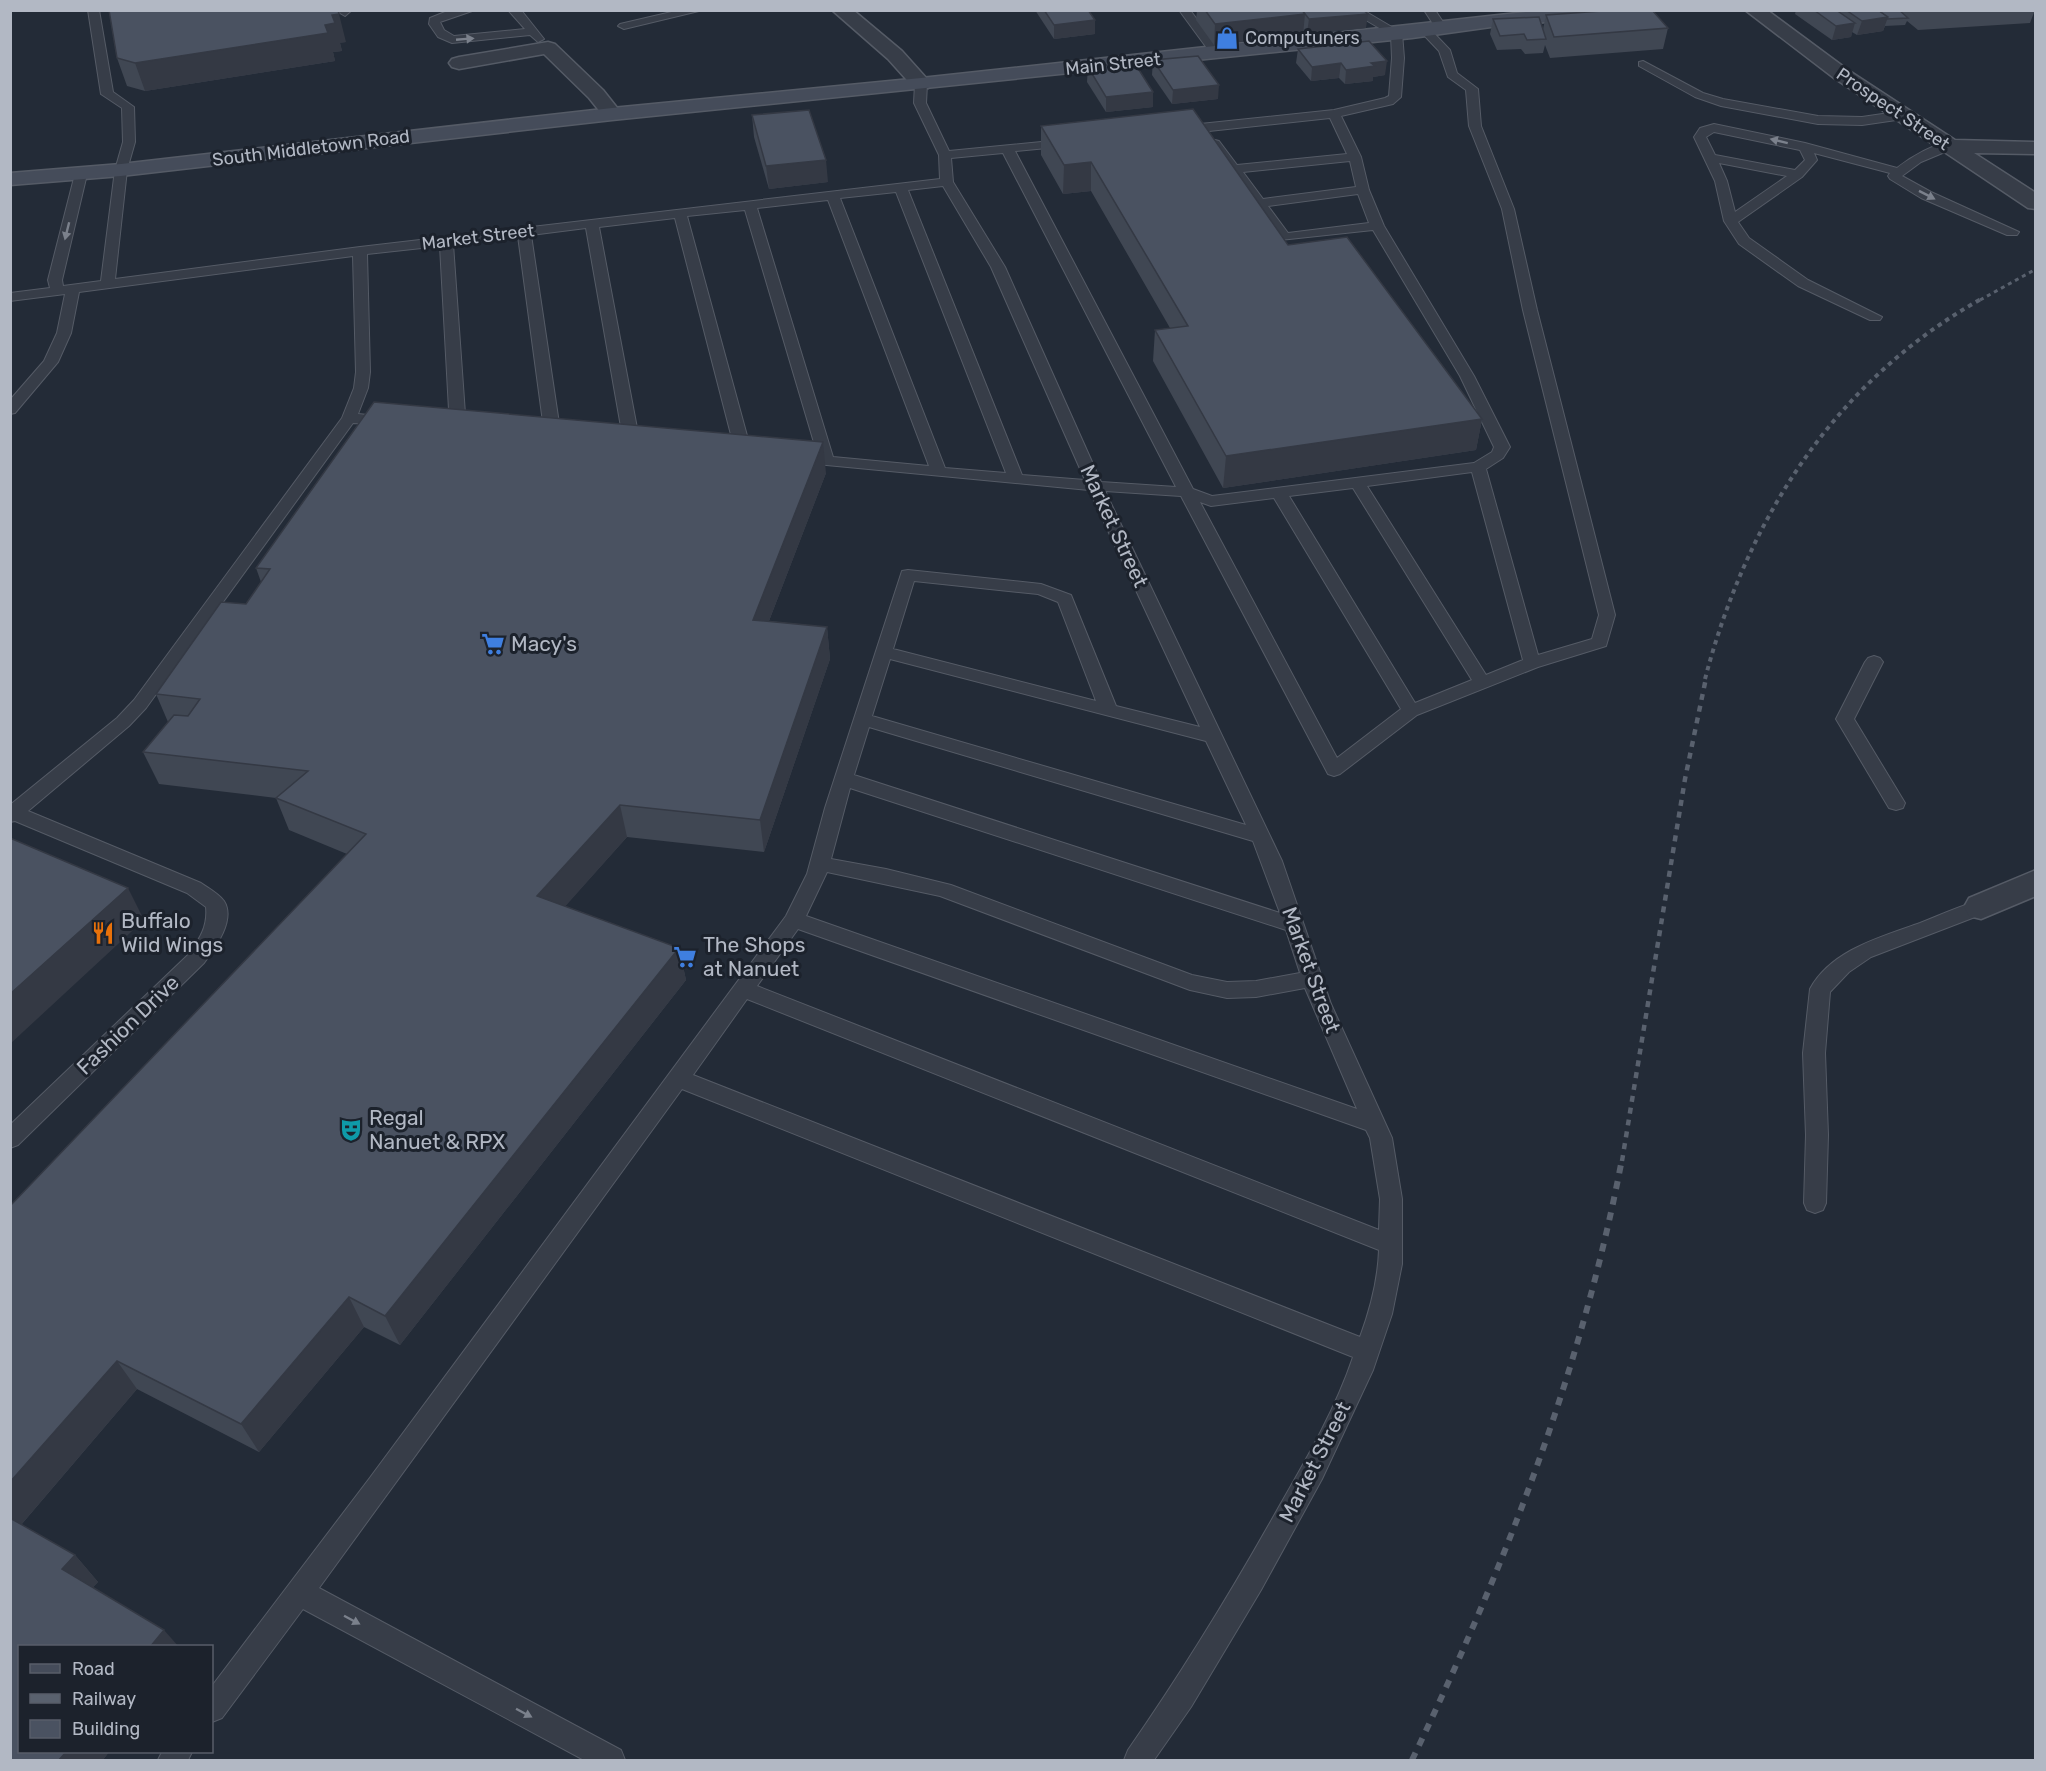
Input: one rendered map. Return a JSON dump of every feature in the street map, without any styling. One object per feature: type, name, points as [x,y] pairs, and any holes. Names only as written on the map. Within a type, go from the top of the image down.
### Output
[{"type":"street","points":[[841,10],[895,55],[921,84]]},
{"type":"street","name":"Main Street","points":[[612,114],[921,84],[1577,12],[1613,10]]},
{"type":"street","name":"Prospect Street","points":[[1754,10],[1948,146],[2036,203]]},
{"type":"street","points":[[459,63],[548,48],[596,94],[612,114]]},
{"type":"street","name":"South Middletown Road","points":[[10,179],[121,170],[612,114]]},
{"type":"street","points":[[1948,146],[2036,148]]},
{"type":"street","points":[[1981,907],[2036,882]]},
{"type":"lane","points":[[93,10],[107,94],[128,107],[129,142],[121,170],[108,283]]},
{"type":"lane","points":[[470,10],[434,20],[435,28],[441,35],[452,40],[531,32]]},
{"type":"lane","points":[[513,10],[548,48]]},
{"type":"lane","points":[[624,26],[698,10]]},
{"type":"lane","points":[[1184,10],[1216,53]]},
{"type":"lane","points":[[1167,131],[1334,114],[1389,101],[1395,97],[1398,58],[1396,33],[1354,10]]},
{"type":"lane","points":[[1007,148],[1334,770],[1411,711],[1532,663],[1600,642],[1607,615],[1530,310],[1508,209],[1475,126],[1472,88],[1452,75],[1444,50],[1433,29],[1429,10]]},
{"type":"lane","points":[[1643,64],[1699,95],[1720,102],[1818,120],[1862,121],[1903,115]]},
{"type":"lane","name":"Market Street","points":[[921,84],[920,103],[945,155],[947,182],[998,267],[1095,486],[1272,861],[1321,1004],[1381,1138],[1391,1199],[1390,1264],[1380,1314],[1361,1370],[1313,1471],[1252,1581],[1181,1697],[1138,1761]]},
{"type":"lane","points":[[780,457],[1095,486],[1187,492],[1211,501],[1478,467],[1498,455],[1502,447],[1467,376],[1377,226],[1363,190],[1355,157],[1334,114]]},
{"type":"lane","points":[[1201,128],[1236,169],[1285,237],[1377,226]]},
{"type":"lane","points":[[1875,317],[1803,283],[1751,247],[1736,232],[1721,181],[1700,136],[1709,129],[1720,129],[1805,147],[1900,172]]},
{"type":"lane","points":[[945,155],[1076,141]]},
{"type":"lane","points":[[1948,146],[1917,159],[1894,176],[1926,195],[2012,232]]},
{"type":"lane","points":[[1731,221],[1798,174],[1811,160],[1805,147]]},
{"type":"lane","points":[[1236,169],[1355,157]]},
{"type":"lane","points":[[1711,159],[1798,174]]},
{"type":"lane","points":[[58,291],[55,280],[81,174]]},
{"type":"lane","name":"Market Street","points":[[10,297],[360,251],[947,182]]},
{"type":"lane","points":[[901,188],[1016,479]]},
{"type":"lane","points":[[1261,203],[1363,190]]},
{"type":"lane","points":[[833,196],[939,472]]},
{"type":"lane","points":[[750,206],[827,462]]},
{"type":"lane","points":[[680,214],[744,454]]},
{"type":"lane","points":[[592,224],[632,444]]},
{"type":"lane","points":[[524,232],[552,437]]},
{"type":"lane","points":[[446,241],[459,428]]},
{"type":"lane","points":[[12,814],[140,704],[349,418],[361,388],[363,372],[360,251]]},
{"type":"lane","points":[[10,410],[51,362],[64,333],[73,289]]},
{"type":"lane","points":[[349,418],[404,423]]},
{"type":"lane","points":[[1478,467],[1532,663]]},
{"type":"lane","points":[[1357,482],[1483,682]]},
{"type":"lane","points":[[1279,493],[1411,711]]},
{"type":"lane","points":[[213,1707],[301,1593],[794,920],[817,874],[844,779],[908,575],[1041,589],[1065,598],[1109,711]]},
{"type":"lane","points":[[884,652],[1212,736]]},
{"type":"lane","points":[[1874,662],[1845,719],[1896,803]]},
{"type":"lane","points":[[863,719],[1259,836]]},
{"type":"lane","points":[[844,779],[1294,925]]},
{"type":"lane","name":"Fashion Drive","points":[[10,1139],[197,958],[217,927],[218,917],[216,904],[207,895],[194,888],[12,814]]},
{"type":"lane","points":[[819,864],[886,876],[944,890],[1190,982],[1227,990],[1256,989],[1313,979]]},
{"type":"lane","points":[[1815,1203],[1817,1135],[1814,1053],[1820,988],[1842,967],[1864,952],[1981,907]]},
{"type":"lane","points":[[794,920],[1375,1124]]},
{"type":"lane","points":[[743,989],[1390,1245]]},
{"type":"lane","points":[[678,1078],[1367,1351]]},
{"type":"lane","points":[[301,1593],[611,1761]]},
{"type":"building","points":[[109,10],[338,10],[339,14],[332,15],[335,23],[325,25],[328,33],[135,63],[117,58]]},
{"type":"building","points":[[1044,10],[1088,10],[1095,20],[1054,25]]},
{"type":"building","points":[[1205,10],[1302,10],[1305,14],[1215,24]]},
{"type":"building","points":[[1302,10],[1363,10],[1368,14],[1309,19]]},
{"type":"building","points":[[1652,10],[1668,28],[1554,37],[1546,15]]},
{"type":"building","points":[[1814,10],[1836,10],[1855,23],[1836,26]]},
{"type":"building","points":[[1846,10],[1878,10],[1888,17],[1862,21]]},
{"type":"building","points":[[1878,10],[1899,10],[1908,18],[1887,19],[1888,17]]},
{"type":"building","points":[[1539,17],[1546,39],[1527,40],[1524,34],[1500,36],[1493,19]]},
{"type":"building","points":[[1369,41],[1387,61],[1371,63],[1375,66],[1346,70],[1341,63],[1312,67],[1298,49]]},
{"type":"building","points":[[1198,56],[1219,85],[1173,90],[1153,60]]},
{"type":"building","points":[[1134,62],[1153,92],[1106,97],[1088,67]]},
{"type":"building","points":[[1193,109],[1288,245],[1347,237],[1482,419],[1226,456],[1155,330],[1188,326],[1091,162],[1064,165],[1041,126]]},
{"type":"building","points":[[809,110],[826,160],[766,166],[752,115]]},
{"type":"building","points":[[374,402],[823,442],[753,620],[827,627],[760,820],[620,805],[537,896],[679,948],[385,1316],[349,1297],[241,1424],[117,1361],[10,1482],[10,1206],[366,834],[276,798],[308,771],[143,752],[174,715],[188,716],[200,699],[156,694],[221,602],[246,604],[270,569],[256,568]]},
{"type":"building","points":[[10,838],[128,888],[10,994]]},
{"type":"building","points":[[10,1518],[75,1555],[62,1569],[164,1630],[152,1645],[18,1645],[18,1753],[65,1753],[58,1761],[10,1761]]},
{"type":"railway","points":[[1980,300],[2036,269]]},
{"type":"railway","points":[[1705,679],[1723,620],[1745,564],[1772,510],[1804,459],[1841,412],[1883,370],[1930,331],[1983,298]]},
{"type":"railway","points":[[1622,1161],[1685,779],[1706,678]]},
{"type":"railway","points":[[1412,1760],[1479,1614],[1537,1466],[1585,1316],[1622,1159]]},
{"type":"place","name":"Computuners","points":[[1227,38]]},
{"type":"place","name":"Macy's","points":[[493,644]]},
{"type":"place","name":"Buffalo Wild Wings","points":[[103,933]]},
{"type":"place","name":"The Shops at Nanuet","points":[[685,957]]},
{"type":"place","name":"Regal Nanuet & RPX","points":[[351,1130]]}]
